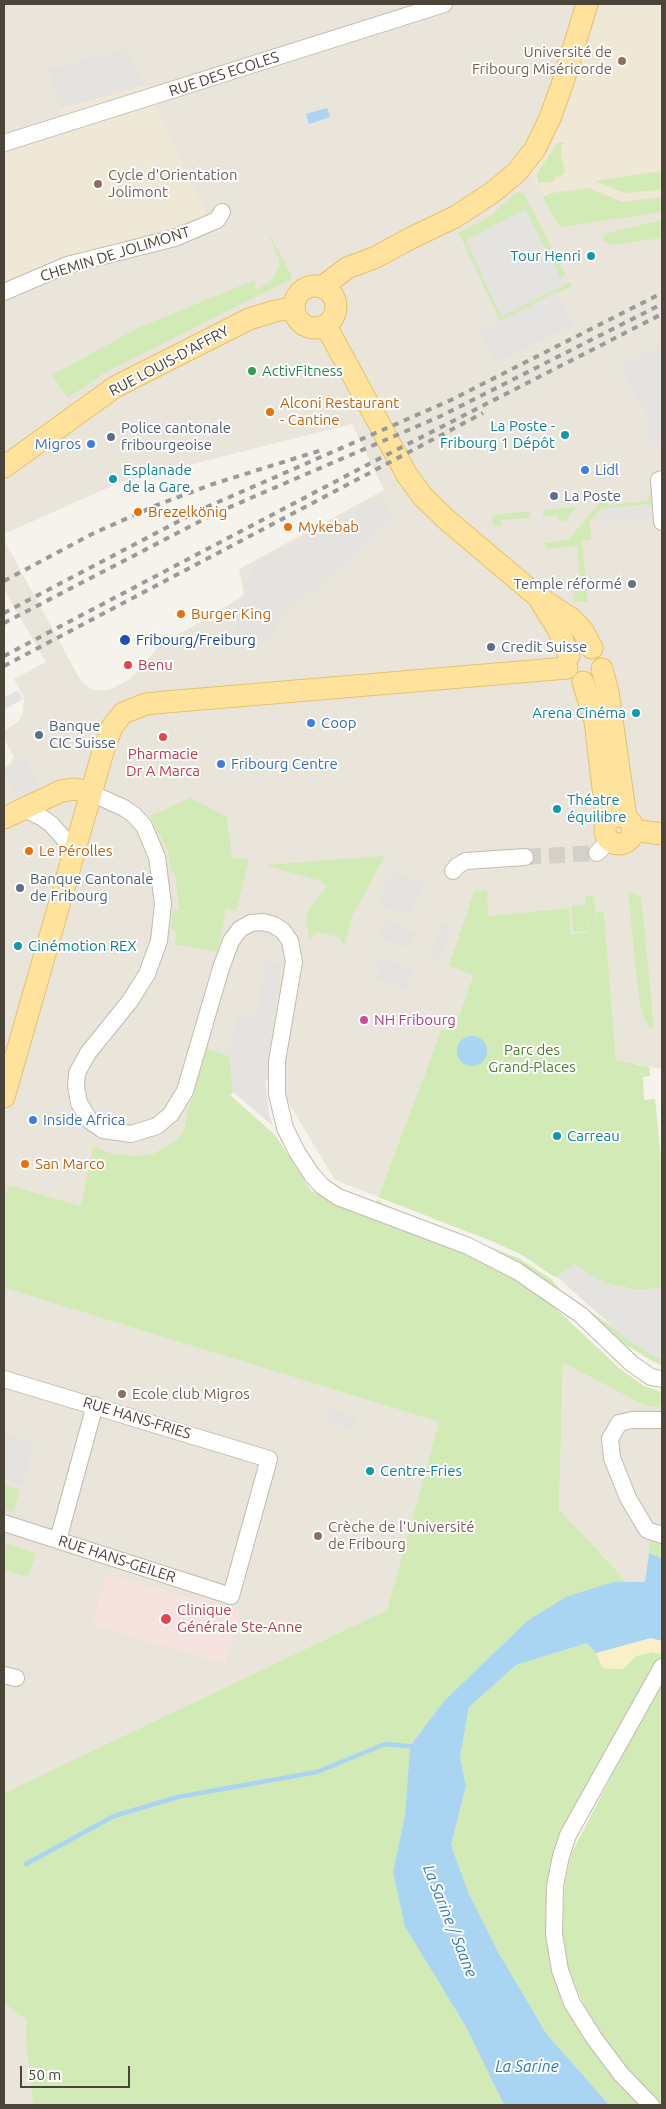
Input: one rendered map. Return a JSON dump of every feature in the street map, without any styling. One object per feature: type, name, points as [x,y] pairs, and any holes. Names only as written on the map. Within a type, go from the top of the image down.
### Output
[{"type":"main road","points":[[328,294],[376,257],[454,217],[493,192],[517,172],[534,149],[550,118],[587,4]]},
{"type":"main road","points":[[312,286],[328,294],[335,315],[326,326],[316,329],[304,326],[296,318],[293,308],[296,298],[302,290],[312,286]]},
{"type":"main road","name":"RUE LOUIS-D'AFFRY","points":[[4,467],[115,387],[249,319],[268,312],[293,308]]},
{"type":"main road","points":[[326,326],[407,475],[423,497],[447,520],[537,596],[572,619],[583,631],[592,648],[602,658],[602,669],[608,692],[615,833]]},
{"type":"main road","points":[[537,596],[558,629],[572,677],[583,682],[595,679],[602,669]]},
{"type":"main road","points":[[4,1097],[108,736],[116,720],[128,710],[146,704],[283,692],[568,662],[578,648],[587,646],[592,648]]},
{"type":"main road","points":[[583,682],[595,721],[615,833]]},
{"type":"main road","points":[[4,818],[61,791],[75,789],[91,793]]},
{"type":"main road","points":[[615,833],[662,834]]},
{"type":"street","name":"RUE DES ECOLES","points":[[4,143],[444,4]]},
{"type":"street","name":"CHEMIN DE JOLIMONT","points":[[4,292],[67,265],[175,238],[216,220],[222,212]]},
{"type":"street","points":[[660,480],[662,522]]},
{"type":"street","points":[[91,793],[124,808],[144,826],[157,857],[162,904],[159,941],[147,974],[130,1001],[88,1053],[77,1073],[76,1086],[79,1103],[90,1121],[104,1130],[131,1134],[157,1126],[171,1114],[184,1091],[231,940],[240,929],[251,923],[263,922],[274,925],[283,931],[290,941],[294,962],[277,1061],[277,1094],[285,1128],[297,1152],[312,1175],[322,1186],[338,1196],[468,1246],[517,1272],[581,1315],[631,1363],[651,1377],[662,1379]]},
{"type":"street","points":[[24,809],[51,824],[75,851]]},
{"type":"street","points":[[453,871],[457,866],[466,861],[525,857]]},
{"type":"street","name":"RUE HANS-FRIES","points":[[4,1379],[95,1405],[269,1460],[231,1596]]},
{"type":"street","points":[[58,1540],[95,1405]]},
{"type":"street","points":[[662,1420],[632,1420],[619,1423],[610,1440],[612,1458],[628,1498],[647,1530],[662,1535]]},
{"type":"street","name":"RUE HANS-GEILER","points":[[4,1523],[231,1596]]},
{"type":"street","points":[[651,2105],[621,2074],[594,2038],[572,2003],[560,1970],[554,1934],[555,1886],[561,1856],[568,1835],[662,1668]]},
{"type":"shaded area","points":[[4,4],[662,4],[662,1069],[616,1060],[604,912],[589,932],[571,934],[569,908],[488,916],[449,966],[473,974],[456,1025],[441,1031],[378,1197],[335,1180],[281,1090],[230,1056],[208,1049],[187,1113],[184,1131],[177,1140],[152,1154],[132,1156],[110,1153],[81,1206],[9,1185],[4,1200],[4,772],[14,757],[4,739],[4,731],[19,721],[23,711],[24,698],[14,679],[46,662],[4,590],[4,540],[81,681],[92,690],[109,690],[130,679],[164,641],[201,622],[244,595],[239,569],[384,490],[352,424],[121,482],[4,534]]},
{"type":"shaded area","name":"Université de Fribourg Miséricorde","points":[[600,4],[662,4],[662,210],[556,225],[545,195],[529,174],[564,118]]},
{"type":"shaded area","name":"Cycle d'Orientation Jolimont","points":[[128,49],[207,215],[44,267],[4,286],[4,153],[65,134],[49,69]]},
{"type":"shaded area","points":[[128,49],[145,85],[59,109],[49,69]]},
{"type":"shaded area","points":[[525,209],[564,285],[501,317],[466,240]]},
{"type":"shaded area","points":[[556,292],[573,324],[495,363],[479,333]]},
{"type":"shaded area","points":[[662,344],[662,442],[650,443],[648,416],[620,366]]},
{"type":"shaded area","points":[[381,497],[393,514],[352,558],[280,615],[274,630],[267,639],[237,640],[234,606],[247,596],[246,586],[250,574],[261,559]]},
{"type":"shaded area","points":[[650,505],[651,519],[602,523],[601,509]]},
{"type":"shaded area","points":[[18,690],[23,699],[4,710],[4,698]]},
{"type":"shaded area","points":[[25,758],[42,792],[19,802],[4,768]]},
{"type":"shaded area","points":[[393,871],[424,884],[407,915],[377,902]]},
{"type":"shaded area","points":[[386,921],[415,933],[408,948],[378,936]]},
{"type":"shaded area","points":[[443,923],[452,926],[440,962],[430,958]]},
{"type":"shaded area","points":[[379,956],[413,970],[406,990],[376,979],[380,969],[375,966]]},
{"type":"shaded area","points":[[266,961],[281,963],[265,1079],[269,1114],[273,1126],[233,1092],[230,1056],[238,1015],[256,1017]]},
{"type":"shaded area","points":[[574,1264],[597,1279],[613,1285],[644,1291],[662,1287],[662,1359],[629,1341],[557,1277]]},
{"type":"shaded area","points":[[4,1288],[439,1422],[387,1610],[4,1793]]},
{"type":"shaded area","points":[[563,1363],[644,1405],[662,1408],[662,1531],[660,1531],[649,1553],[645,1582],[627,1582],[559,1509]]},
{"type":"shaded area","points":[[328,1409],[357,1418],[353,1430],[324,1421]]},
{"type":"shaded area","points":[[4,1433],[35,1442],[23,1484],[4,1479]]},
{"type":"shaded area","name":"Clinique Générale Ste-Anne","points":[[107,1574],[240,1612],[225,1664],[92,1625]]},
{"type":"shaded area","points":[[4,2003],[34,2025],[185,2105],[4,2105]]},
{"type":"green space","points":[[565,142],[565,144],[561,145],[561,155],[565,172],[561,176],[555,177],[555,181],[538,183],[537,174],[557,143]]},
{"type":"green space","points":[[662,171],[662,189],[625,193],[595,181]]},
{"type":"green space","points":[[589,188],[623,202],[660,197],[662,212],[560,227],[543,197],[552,193]]},
{"type":"green space","points":[[517,192],[524,194],[566,275],[560,278],[525,209],[501,317],[570,282],[572,286],[500,321],[459,233],[490,216]]},
{"type":"green space","points":[[662,220],[662,238],[611,245],[603,241],[604,234]]},
{"type":"green space","points":[[271,237],[293,278],[106,372],[68,398],[52,375],[140,327],[255,280],[256,290],[271,281],[280,265]]},
{"type":"green space","points":[[651,494],[652,504],[601,509],[590,521],[591,540],[582,541],[588,602],[574,602],[573,591],[581,590],[577,546],[546,549],[545,543],[568,540],[603,499],[610,498],[610,505],[648,501],[648,495]]},
{"type":"green space","points":[[577,507],[565,521],[558,521],[558,515],[543,516],[543,510]]},
{"type":"green space","points":[[530,511],[530,518],[501,520],[501,526],[493,527],[492,515]]},
{"type":"green space","points":[[190,798],[227,817],[232,858],[249,859],[236,911],[226,909],[217,952],[175,944],[177,933],[171,928],[173,911],[179,910],[175,873],[171,873],[168,852],[150,816]]},
{"type":"green space","points":[[385,856],[352,916],[345,946],[339,937],[317,932],[309,939],[306,919],[309,909],[327,886],[321,881],[264,865]]},
{"type":"green space","name":"Parc des Grand-Places","points":[[487,890],[488,916],[569,908],[571,934],[589,932],[589,921],[597,920],[596,912],[604,911],[616,1060],[649,1067],[650,1076],[643,1077],[644,1100],[655,1099],[662,1158],[662,1287],[644,1291],[613,1285],[597,1279],[574,1264],[557,1277],[553,1276],[522,1255],[494,1242],[378,1197],[441,1031],[456,1025],[473,975],[449,966],[474,892]]},
{"type":"green space","points":[[628,892],[641,896],[654,1028],[650,1028],[643,1016],[639,1000]]},
{"type":"green space","points":[[594,895],[596,919],[588,920],[589,931],[573,932],[571,906],[586,905],[585,896]]},
{"type":"green space","points":[[207,1049],[230,1056],[233,1092],[230,1095],[275,1135],[312,1192],[314,1191],[337,1204],[477,1258],[513,1277],[552,1305],[619,1368],[644,1386],[662,1392],[662,1408],[644,1405],[563,1363],[559,1509],[627,1582],[613,1582],[527,1621],[444,1701],[410,1746],[405,1815],[393,1872],[405,1927],[465,2025],[504,2105],[33,2105],[26,2038],[26,2024],[28,2021],[4,2003],[4,1793],[387,1610],[439,1422],[4,1288],[4,1200],[9,1185],[81,1206],[93,1146],[110,1153],[132,1156],[152,1154],[177,1140],[184,1131],[187,1113]]},
{"type":"green space","points":[[378,1200],[383,1204],[520,1259],[551,1279],[560,1289],[377,1204],[376,1201]]},
{"type":"green space","points":[[580,1304],[654,1356],[662,1359],[662,1365],[621,1342],[579,1306]]},
{"type":"green space","points":[[4,1485],[20,1490],[14,1513],[4,1510]]},
{"type":"green space","points":[[662,1541],[662,1558],[649,1553],[649,1542]]},
{"type":"green space","points":[[4,1543],[36,1553],[28,1577],[4,1570]]},
{"type":"green space","points":[[587,1643],[596,1653],[603,1668],[623,1669],[636,1656],[652,1652],[662,1654],[662,1658],[564,1834],[555,1970],[643,2105],[609,2105],[546,2033],[497,1950],[469,1894],[451,1845],[466,1786],[460,1757],[469,1707],[516,1665]]},
{"type":"green space","points":[[662,1679],[662,2105],[628,2070],[601,2035],[581,1999],[567,1965],[563,1932],[564,1888],[571,1854]]},
{"type":"sand","points":[[651,1638],[662,1641],[662,1654],[652,1652],[636,1656],[623,1669],[603,1668],[596,1653]]},
{"type":"water","points":[[327,108],[330,117],[309,124],[306,114]]},
{"type":"water","points":[[472,1036],[483,1040],[487,1051],[483,1062],[472,1066],[461,1062],[457,1051],[461,1040]]},
{"type":"water","name":"La Sarine","points":[[649,1553],[662,1558],[662,1641],[651,1638],[596,1653],[587,1643],[516,1665],[469,1707],[460,1757],[466,1786],[451,1845],[469,1894],[497,1950],[546,2033],[609,2105],[504,2105],[465,2025],[405,1927],[393,1872],[405,1815],[410,1746],[444,1701],[527,1621],[566,1597],[613,1582],[645,1582]]},
{"type":"waterway","points":[[26,1864],[114,1816],[178,1797],[317,1772],[385,1744],[416,1747]]},
{"type":"tunnel","points":[[525,857],[597,853]]},
{"type":"railway","points":[[4,613],[200,510],[451,400],[662,293]]},
{"type":"railway","points":[[4,623],[216,513],[441,416],[662,304]]},
{"type":"railway","points":[[4,656],[363,467],[662,314]]},
{"type":"railway","points":[[4,666],[483,413]]},
{"type":"railway","points":[[4,581],[92,534],[157,505],[213,484],[325,449]]},
{"type":"place","name":"Université de Fribourg Miséricorde","points":[[622,61]]},
{"type":"place","name":"Cycle d'Orientation Jolimont","points":[[98,184]]},
{"type":"place","name":"Tour Henri","points":[[591,256]]},
{"type":"place","name":"ActivFitness","points":[[252,371]]},
{"type":"place","name":"Alconi Restaurant - Cantine","points":[[270,412]]},
{"type":"place","name":"La Poste - Fribourg 1 Dépôt","points":[[565,435]]},
{"type":"place","name":"Police cantonale fribourgeoise","points":[[111,437]]},
{"type":"place","name":"Migros","points":[[91,444]]},
{"type":"place","name":"Lidl","points":[[585,470]]},
{"type":"place","name":"Esplanade de la Gare","points":[[113,479]]},
{"type":"place","name":"La Poste","points":[[554,496]]},
{"type":"place","name":"Brezelkönig","points":[[138,512]]},
{"type":"place","name":"Mykebab","points":[[288,527]]},
{"type":"place","name":"Temple réformé","points":[[632,584]]},
{"type":"place","name":"Burger King","points":[[181,614]]},
{"type":"place","name":"Fribourg/Freiburg","points":[[125,640]]},
{"type":"place","name":"Credit Suisse","points":[[491,647]]},
{"type":"place","name":"Benu","points":[[128,665]]},
{"type":"place","name":"Arena Cinéma","points":[[636,713]]},
{"type":"place","name":"Coop","points":[[311,723]]},
{"type":"place","name":"Banque CIC Suisse","points":[[39,735]]},
{"type":"place","name":"Pharmacie Dr A Marca","points":[[163,737]]},
{"type":"place","name":"Fribourg Centre","points":[[221,764]]},
{"type":"place","name":"Théatre équilibre","points":[[557,809]]},
{"type":"place","name":"Le Pérolles","points":[[29,851]]},
{"type":"place","name":"Banque Cantonale de Fribourg","points":[[20,888]]},
{"type":"place","name":"Cinémotion REX","points":[[18,946]]},
{"type":"place","name":"NH Fribourg","points":[[364,1020]]},
{"type":"place","name":"Inside Africa","points":[[33,1120]]},
{"type":"place","name":"Carreau","points":[[557,1136]]},
{"type":"place","name":"San Marco","points":[[25,1164]]},
{"type":"place","name":"Ecole club Migros","points":[[122,1394]]},
{"type":"place","name":"Centre-Fries","points":[[370,1471]]},
{"type":"place","name":"Crèche de l'Université de Fribourg","points":[[318,1536]]},
{"type":"place","name":"Clinique Générale Ste-Anne","points":[[166,1619]]},
{"type":"water label","name":"La Sarine / Saane","points":[[450,1921]]}]
